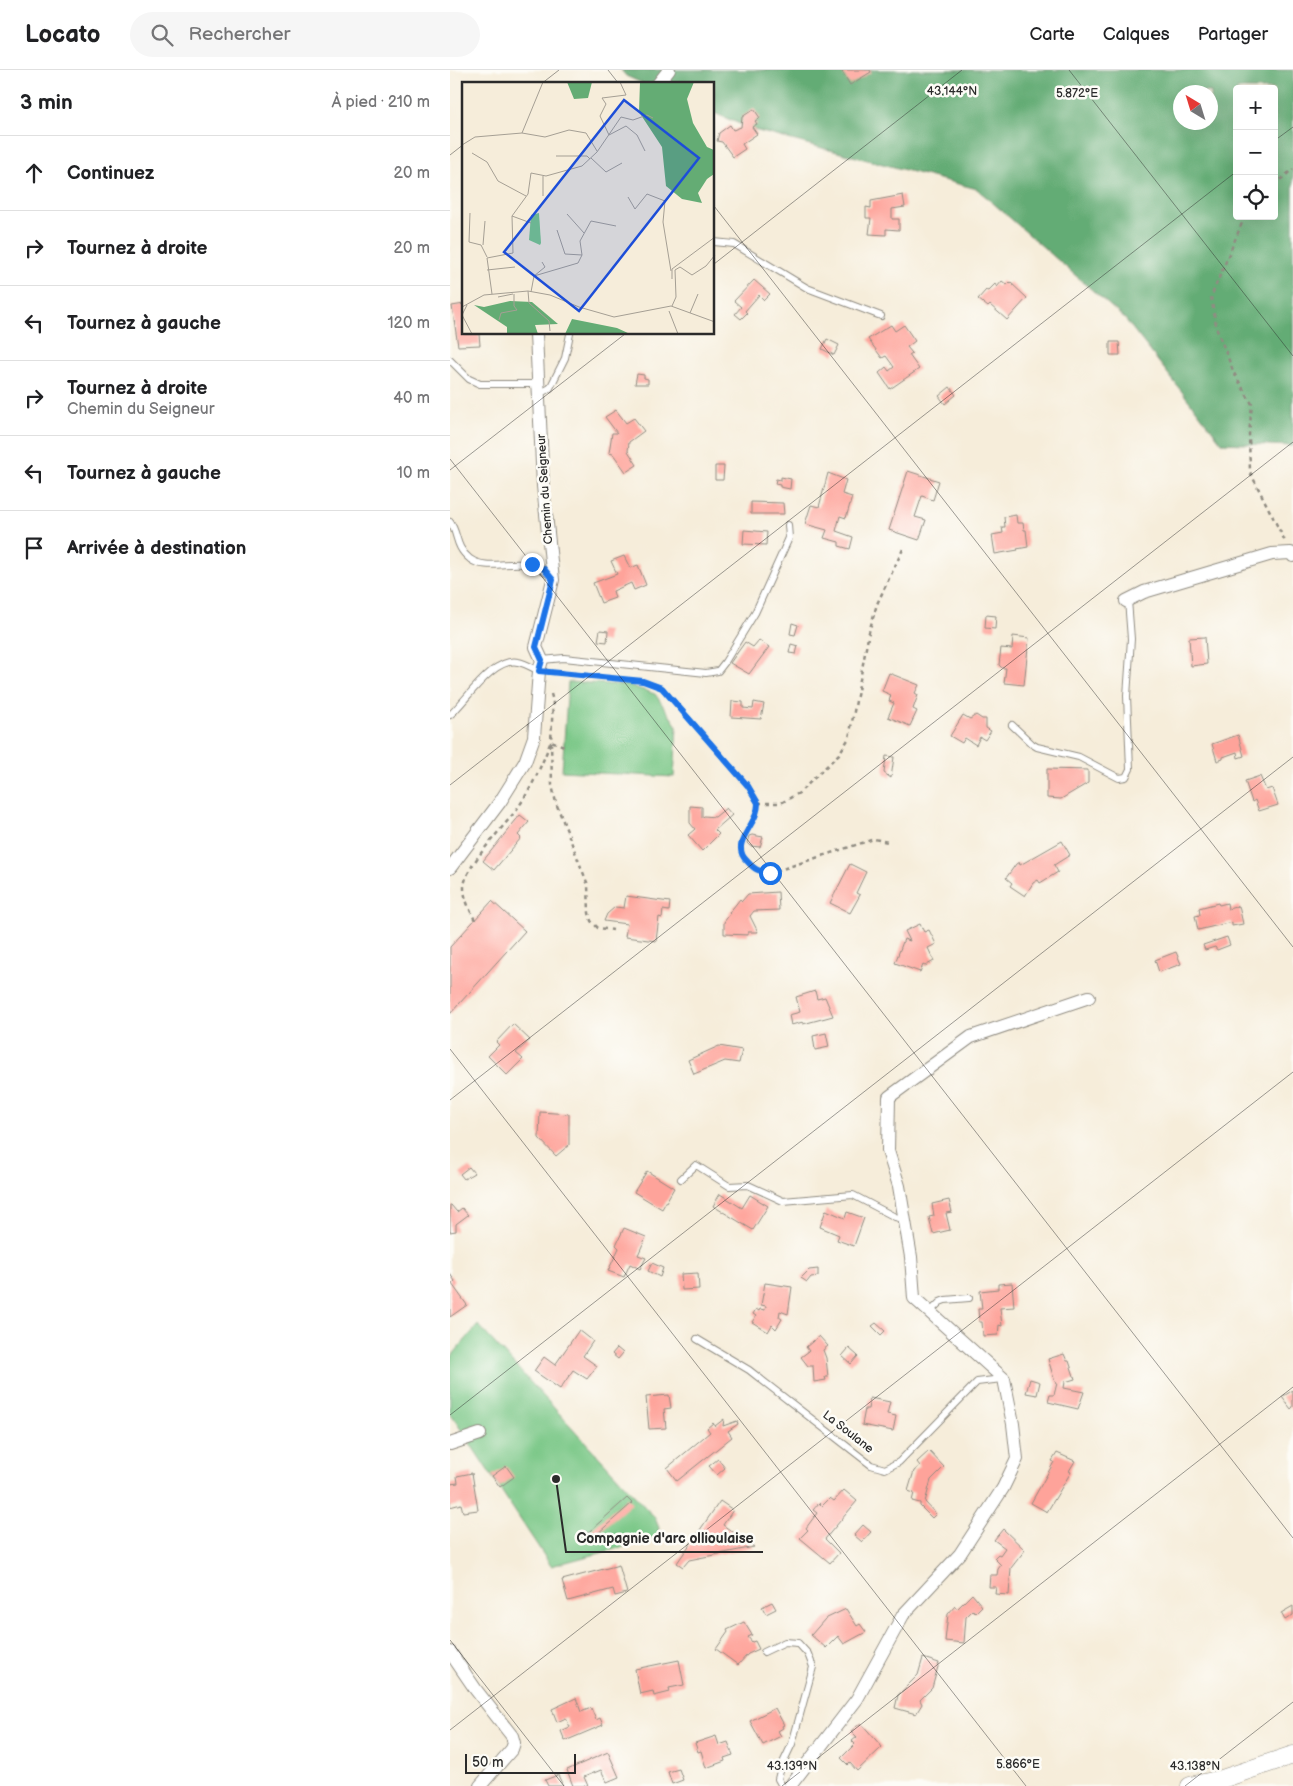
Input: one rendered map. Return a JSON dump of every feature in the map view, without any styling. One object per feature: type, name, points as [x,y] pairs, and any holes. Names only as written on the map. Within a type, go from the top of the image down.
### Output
[{"type":"main road","points":[[1190,1786],[1222,1778],[1293,1755]]},
{"type":"street","points":[[660,82],[669,70]]},
{"type":"street","name":"Chemin du Seigneur","points":[[450,868],[500,802],[525,762],[534,737],[541,666],[536,647],[553,580],[543,486],[536,335]]},
{"type":"street","points":[[1127,600],[1144,592],[1272,554],[1292,555]]},
{"type":"street","points":[[790,1786],[857,1699],[904,1615],[960,1554],[1003,1488],[1017,1458],[1013,1424],[1004,1379],[914,1298],[911,1257],[899,1186],[888,1151],[889,1097],[971,1037],[1089,997]]},
{"type":"street","points":[[450,1444],[480,1434]]},
{"type":"street","points":[[450,1652],[476,1690],[512,1736],[514,1743],[512,1750],[480,1786]]},
{"type":"lane","points":[[715,242],[734,244],[807,288],[881,316]]},
{"type":"lane","points":[[450,360],[469,379],[480,384],[534,384],[539,394],[550,388],[565,358],[570,335]]},
{"type":"lane","points":[[450,522],[457,542],[464,553],[473,561],[532,564],[544,569],[553,580]]},
{"type":"lane","points":[[450,715],[487,674],[505,663],[518,662],[541,666],[564,658],[706,673],[718,671],[755,613],[789,538],[788,525]]},
{"type":"lane","points":[[1012,725],[1037,747],[1070,753],[1119,778],[1126,776],[1130,769],[1127,696],[1131,639],[1127,600]]},
{"type":"lane","points":[[681,1179],[696,1165],[729,1186],[748,1185],[782,1201],[853,1195],[895,1217],[904,1219]]},
{"type":"lane","points":[[930,1312],[940,1302],[945,1300],[969,1298]]},
{"type":"lane","name":"La Soulane","points":[[697,1339],[749,1370],[871,1465],[885,1469],[898,1462],[977,1382],[1004,1379]]},
{"type":"lane","points":[[764,1652],[784,1642],[798,1643],[808,1654],[813,1667],[792,1744],[780,1767],[778,1779],[782,1786]]},
{"type":"path","points":[[1278,182],[1293,169]]},
{"type":"path","points":[[1243,220],[1211,296],[1217,330],[1234,373],[1252,404],[1249,435],[1250,472],[1292,555]]},
{"type":"path","points":[[758,803],[781,803],[799,793],[839,754],[849,738],[869,632],[877,604],[904,547]]},
{"type":"path","points":[[541,666],[643,681],[662,688],[748,786],[758,803],[756,814],[744,834],[741,847],[743,858],[756,870],[770,873],[874,839],[888,842]]},
{"type":"path","points":[[550,741],[564,746]]},
{"type":"path","points":[[474,920],[468,906],[464,887],[470,869],[518,808],[536,780],[550,741]]},
{"type":"path","points":[[550,741],[552,785],[556,803],[588,884],[591,921],[598,928],[613,930]]},
{"type":"green space","points":[[621,70],[1293,70],[1293,446],[1222,443],[1125,319],[977,189],[754,130],[715,113],[715,82],[640,82],[626,76]]},
{"type":"green space","points":[[568,682],[628,685],[655,694],[677,726],[674,777],[562,771]]},
{"type":"green space","points":[[478,1325],[655,1518],[659,1528],[657,1538],[551,1566],[450,1413],[450,1358]]},
{"type":"building","points":[[841,70],[870,70],[871,72],[850,85]]},
{"type":"building","points":[[754,109],[760,118],[755,121],[757,124],[752,127],[757,134],[742,144],[745,149],[733,157],[722,142],[717,141],[719,133],[730,125],[733,130],[741,127],[742,117]]},
{"type":"building","points":[[903,195],[905,207],[892,209],[892,219],[899,219],[899,230],[886,229],[886,235],[869,234],[871,218],[866,218],[866,207],[871,208],[871,201]]},
{"type":"building","points":[[754,280],[770,294],[764,300],[759,295],[745,311],[747,313],[741,319],[735,314],[741,307],[734,301]]},
{"type":"building","points":[[1002,281],[1007,285],[1010,282],[1027,298],[1007,320],[990,305],[988,307],[978,299],[986,290],[988,291],[995,284],[997,287]]},
{"type":"building","points":[[462,304],[462,335],[479,335],[480,345],[458,346],[452,306]]},
{"type":"building","points":[[891,325],[895,331],[904,325],[915,341],[907,347],[912,353],[909,355],[919,369],[890,389],[879,373],[886,367],[889,371],[894,367],[886,356],[882,358],[868,339]]},
{"type":"building","points":[[827,339],[839,345],[834,355],[822,349]]},
{"type":"building","points":[[1110,342],[1119,342],[1120,355],[1110,355]]},
{"type":"building","points":[[637,374],[644,375],[644,378],[648,379],[648,384],[635,384]]},
{"type":"building","points":[[950,387],[956,395],[945,404],[939,396]]},
{"type":"building","points":[[616,410],[626,423],[634,418],[644,431],[629,442],[628,451],[637,465],[626,472],[613,454],[609,453],[612,433],[617,433],[605,417]]},
{"type":"building","points":[[715,466],[724,466],[723,480],[715,480]]},
{"type":"building","points":[[908,471],[939,481],[933,500],[922,496],[915,517],[926,520],[919,540],[889,530]]},
{"type":"building","points":[[828,473],[846,480],[842,494],[852,497],[846,518],[840,516],[836,531],[853,537],[850,549],[839,546],[839,542],[824,538],[827,530],[805,524],[811,505],[819,507]]},
{"type":"building","points":[[781,477],[791,479],[790,489],[775,484],[776,479],[781,480]]},
{"type":"building","points":[[751,502],[783,503],[784,514],[751,514]]},
{"type":"building","points":[[1016,515],[1017,523],[1023,523],[1024,530],[1026,530],[1028,547],[995,554],[992,535],[1003,533],[1002,527],[1005,527],[1004,517]]},
{"type":"building","points":[[744,530],[767,532],[766,545],[743,544]]},
{"type":"building","points":[[624,556],[630,568],[638,565],[646,585],[634,590],[631,583],[613,591],[615,598],[601,603],[593,583],[617,574],[611,561]]},
{"type":"building","points":[[986,615],[996,616],[995,629],[985,628]]},
{"type":"building","points":[[792,623],[798,625],[795,635],[790,634]]},
{"type":"building","points":[[600,630],[608,631],[607,642],[598,641]]},
{"type":"building","points":[[1013,636],[1029,638],[1024,685],[1004,683],[1006,668],[1002,668],[999,665],[1001,648],[1012,649]]},
{"type":"building","points":[[1205,637],[1207,664],[1191,666],[1189,638]]},
{"type":"building","points":[[759,640],[769,647],[749,674],[730,663],[745,642],[753,647]]},
{"type":"building","points":[[791,644],[798,646],[796,654],[789,653]]},
{"type":"building","points":[[889,673],[919,685],[915,693],[918,695],[913,709],[917,711],[910,726],[888,717],[894,703],[889,701],[891,695],[882,691]]},
{"type":"building","points":[[732,701],[743,702],[743,708],[753,709],[754,702],[764,704],[761,719],[731,717]]},
{"type":"building","points":[[963,715],[970,719],[976,715],[986,719],[986,728],[991,731],[985,740],[980,737],[976,745],[965,738],[962,743],[950,736]]},
{"type":"building","points":[[1238,735],[1244,756],[1238,758],[1237,752],[1217,761],[1212,744]]},
{"type":"building","points":[[886,756],[894,757],[891,778],[884,773]]},
{"type":"building","points":[[1047,769],[1088,770],[1088,783],[1061,799],[1047,798]]},
{"type":"building","points":[[1260,776],[1266,790],[1272,788],[1278,805],[1259,811],[1255,800],[1252,802],[1245,781]]},
{"type":"building","points":[[690,806],[702,807],[702,818],[704,816],[715,817],[726,808],[732,815],[715,830],[719,834],[702,851],[688,835],[695,829],[690,823]]},
{"type":"building","points":[[520,815],[529,822],[518,835],[521,838],[494,870],[483,861]]},
{"type":"building","points":[[749,836],[763,837],[760,847],[750,846],[747,843]]},
{"type":"building","points":[[1062,841],[1070,855],[1054,865],[1058,872],[1040,883],[1038,880],[1033,883],[1025,896],[1010,886],[1012,883],[1006,878],[1016,864],[1019,862],[1020,865]]},
{"type":"building","points":[[850,864],[866,872],[856,893],[860,895],[850,913],[830,903]]},
{"type":"building","points":[[778,892],[779,910],[754,911],[750,916],[758,932],[748,932],[748,935],[724,934],[724,922],[740,899],[742,901],[748,894]]},
{"type":"building","points":[[626,896],[670,902],[669,911],[663,910],[662,918],[659,917],[656,941],[625,937],[627,924],[604,921],[607,914],[615,907],[624,908]]},
{"type":"building","points":[[492,901],[525,931],[450,1014],[450,947]]},
{"type":"building","points":[[1218,903],[1219,905],[1227,903],[1228,909],[1239,906],[1243,924],[1232,926],[1232,922],[1198,930],[1195,916],[1200,915],[1199,908]]},
{"type":"building","points":[[920,924],[924,932],[929,930],[936,944],[928,948],[934,961],[925,966],[923,965],[920,972],[895,963],[904,939],[910,941],[905,931]]},
{"type":"building","points":[[1227,937],[1230,945],[1217,950],[1215,947],[1205,950],[1203,945]]},
{"type":"building","points":[[1176,952],[1181,964],[1159,972],[1155,960]]},
{"type":"building","points":[[815,991],[817,999],[825,997],[833,1016],[803,1024],[803,1022],[791,1025],[789,1015],[800,1012],[796,997]]},
{"type":"building","points":[[513,1024],[530,1040],[516,1053],[523,1059],[507,1075],[488,1056],[499,1045],[496,1042]]},
{"type":"building","points":[[826,1033],[829,1047],[815,1050],[813,1036]]},
{"type":"building","points":[[719,1046],[742,1050],[739,1063],[725,1061],[694,1074],[688,1060]]},
{"type":"building","points":[[540,1112],[569,1114],[569,1145],[556,1156],[539,1138]]},
{"type":"building","points":[[469,1167],[474,1173],[464,1179],[460,1174]]},
{"type":"building","points":[[647,1171],[674,1188],[662,1209],[634,1192]]},
{"type":"building","points":[[720,1194],[742,1208],[750,1195],[768,1206],[753,1230],[713,1206]]},
{"type":"building","points":[[949,1200],[952,1212],[946,1213],[950,1230],[933,1234],[929,1217],[934,1216],[932,1204]]},
{"type":"building","points":[[450,1205],[457,1212],[462,1208],[468,1215],[456,1224],[456,1231],[450,1232]]},
{"type":"building","points":[[826,1210],[845,1218],[847,1212],[864,1218],[854,1246],[837,1240],[839,1235],[820,1227]]},
{"type":"building","points":[[624,1228],[646,1237],[638,1255],[646,1258],[640,1269],[630,1264],[624,1277],[608,1271],[619,1248],[616,1245]]},
{"type":"building","points":[[652,1263],[663,1268],[660,1277],[648,1271]]},
{"type":"building","points":[[818,1269],[818,1276],[811,1277],[807,1282],[801,1278],[809,1270]]},
{"type":"building","points":[[698,1273],[699,1289],[682,1290],[681,1274]]},
{"type":"building","points":[[450,1274],[455,1281],[452,1284],[467,1305],[450,1317]]},
{"type":"building","points":[[765,1283],[792,1287],[788,1314],[780,1311],[779,1317],[782,1319],[776,1329],[772,1325],[768,1332],[752,1322],[756,1316],[753,1314],[756,1309],[759,1311],[760,1309],[765,1310],[766,1306],[761,1305]]},
{"type":"building","points":[[1012,1283],[1014,1307],[1000,1308],[1002,1326],[999,1325],[998,1335],[983,1336],[982,1322],[979,1322],[978,1309],[982,1309],[980,1291],[998,1289],[998,1284]]},
{"type":"building","points":[[876,1323],[885,1331],[881,1335],[872,1326]]},
{"type":"building","points":[[579,1330],[593,1341],[583,1356],[597,1366],[587,1379],[573,1370],[560,1389],[534,1371],[544,1357],[555,1365]]},
{"type":"building","points":[[819,1336],[828,1346],[823,1350],[828,1377],[825,1377],[826,1380],[814,1382],[813,1366],[808,1366],[801,1357],[809,1351],[806,1347]]},
{"type":"building","points":[[617,1348],[623,1353],[618,1359],[612,1354]]},
{"type":"building","points":[[849,1348],[858,1356],[851,1364],[842,1356]]},
{"type":"building","points":[[1064,1354],[1067,1361],[1069,1361],[1075,1379],[1065,1382],[1064,1388],[1084,1392],[1078,1409],[1048,1402],[1050,1395],[1054,1395],[1057,1383],[1055,1382],[1048,1359]]},
{"type":"building","points":[[1030,1379],[1040,1382],[1037,1395],[1026,1393]]},
{"type":"building","points":[[1293,1390],[1293,1407],[1291,1409],[1282,1397]]},
{"type":"building","points":[[669,1395],[671,1408],[664,1409],[666,1428],[649,1429],[646,1397]]},
{"type":"building","points":[[870,1398],[890,1402],[887,1414],[896,1416],[893,1431],[862,1425],[865,1409],[868,1409]]},
{"type":"building","points":[[724,1419],[723,1426],[737,1421],[738,1424],[728,1431],[732,1437],[677,1481],[667,1468],[710,1432],[707,1428],[713,1423],[715,1426]]},
{"type":"building","points":[[929,1451],[944,1467],[931,1480],[925,1502],[936,1514],[932,1518],[920,1506],[920,1503],[912,1501],[914,1493],[908,1491],[914,1471],[920,1466],[917,1462]]},
{"type":"building","points":[[1057,1453],[1075,1461],[1069,1471],[1071,1472],[1047,1512],[1031,1503]]},
{"type":"building","points":[[718,1459],[725,1468],[717,1475],[709,1466]]},
{"type":"building","points":[[506,1466],[514,1477],[500,1487],[492,1476]]},
{"type":"building","points":[[472,1473],[478,1510],[463,1512],[461,1504],[450,1507],[450,1484],[458,1483],[457,1476]]},
{"type":"building","points":[[844,1490],[857,1501],[825,1539],[839,1553],[830,1563],[800,1538],[808,1530],[806,1528],[817,1513],[813,1510],[819,1503],[822,1506],[830,1498],[834,1501]]},
{"type":"building","points":[[627,1498],[632,1503],[588,1542],[583,1537]]},
{"type":"building","points":[[720,1501],[733,1510],[723,1525],[754,1547],[689,1560],[683,1567],[677,1563]]},
{"type":"building","points":[[863,1525],[871,1532],[862,1542],[854,1535]]},
{"type":"building","points":[[1003,1529],[1025,1550],[1011,1568],[1009,1595],[995,1594],[996,1587],[989,1587],[990,1575],[997,1575],[1001,1565],[994,1558],[998,1554],[1000,1555],[1005,1548],[994,1540]]},
{"type":"building","points":[[619,1565],[627,1593],[615,1596],[613,1589],[568,1601],[562,1580]]},
{"type":"building","points":[[972,1594],[982,1606],[975,1613],[973,1610],[966,1617],[964,1643],[945,1641],[948,1614],[955,1606],[957,1609]]},
{"type":"building","points":[[772,1602],[776,1609],[766,1614],[762,1607]]},
{"type":"building","points":[[1293,1606],[1293,1615],[1285,1620],[1281,1613]]},
{"type":"building","points":[[846,1609],[857,1626],[860,1624],[866,1632],[844,1644],[838,1636],[826,1648],[811,1635],[825,1619]]},
{"type":"building","points":[[744,1622],[752,1635],[748,1637],[752,1642],[755,1641],[759,1649],[748,1654],[738,1665],[716,1649],[728,1632],[727,1630]]},
{"type":"building","points":[[923,1658],[939,1663],[932,1688],[920,1700],[922,1704],[916,1714],[895,1708],[898,1695],[918,1675]]},
{"type":"building","points":[[679,1660],[684,1685],[669,1688],[670,1692],[654,1696],[653,1691],[640,1694],[635,1669]]},
{"type":"building","points":[[576,1698],[581,1712],[591,1708],[596,1720],[600,1718],[603,1725],[565,1741],[561,1731],[570,1727],[566,1718],[557,1722],[552,1709]]},
{"type":"building","points":[[775,1708],[784,1725],[778,1731],[781,1736],[763,1745],[750,1721]]},
{"type":"building","points":[[861,1723],[882,1747],[857,1771],[850,1763],[848,1765],[841,1758],[855,1744],[852,1741],[857,1737],[851,1731]]},
{"type":"building","points":[[716,1736],[719,1745],[728,1742],[733,1755],[724,1758],[725,1761],[706,1768],[701,1751],[698,1752],[695,1743]]},
{"type":"building","points":[[608,1752],[619,1777],[607,1782],[601,1770],[584,1777],[588,1786],[573,1786],[567,1770]]},
{"type":"building","points":[[679,1769],[683,1780],[672,1784],[668,1772]]},
{"type":"building","points":[[558,1775],[563,1786],[548,1786],[545,1780]]},
{"type":"place","name":"Compagnie d'arc ollioulaise","points":[[556,1479]]},
{"type":"route","points":[[532,564],[544,569],[553,580],[536,647],[542,660],[539,671],[643,681],[662,688],[748,786],[758,803],[756,814],[744,834],[741,847],[743,858],[756,870],[770,873]]}]
